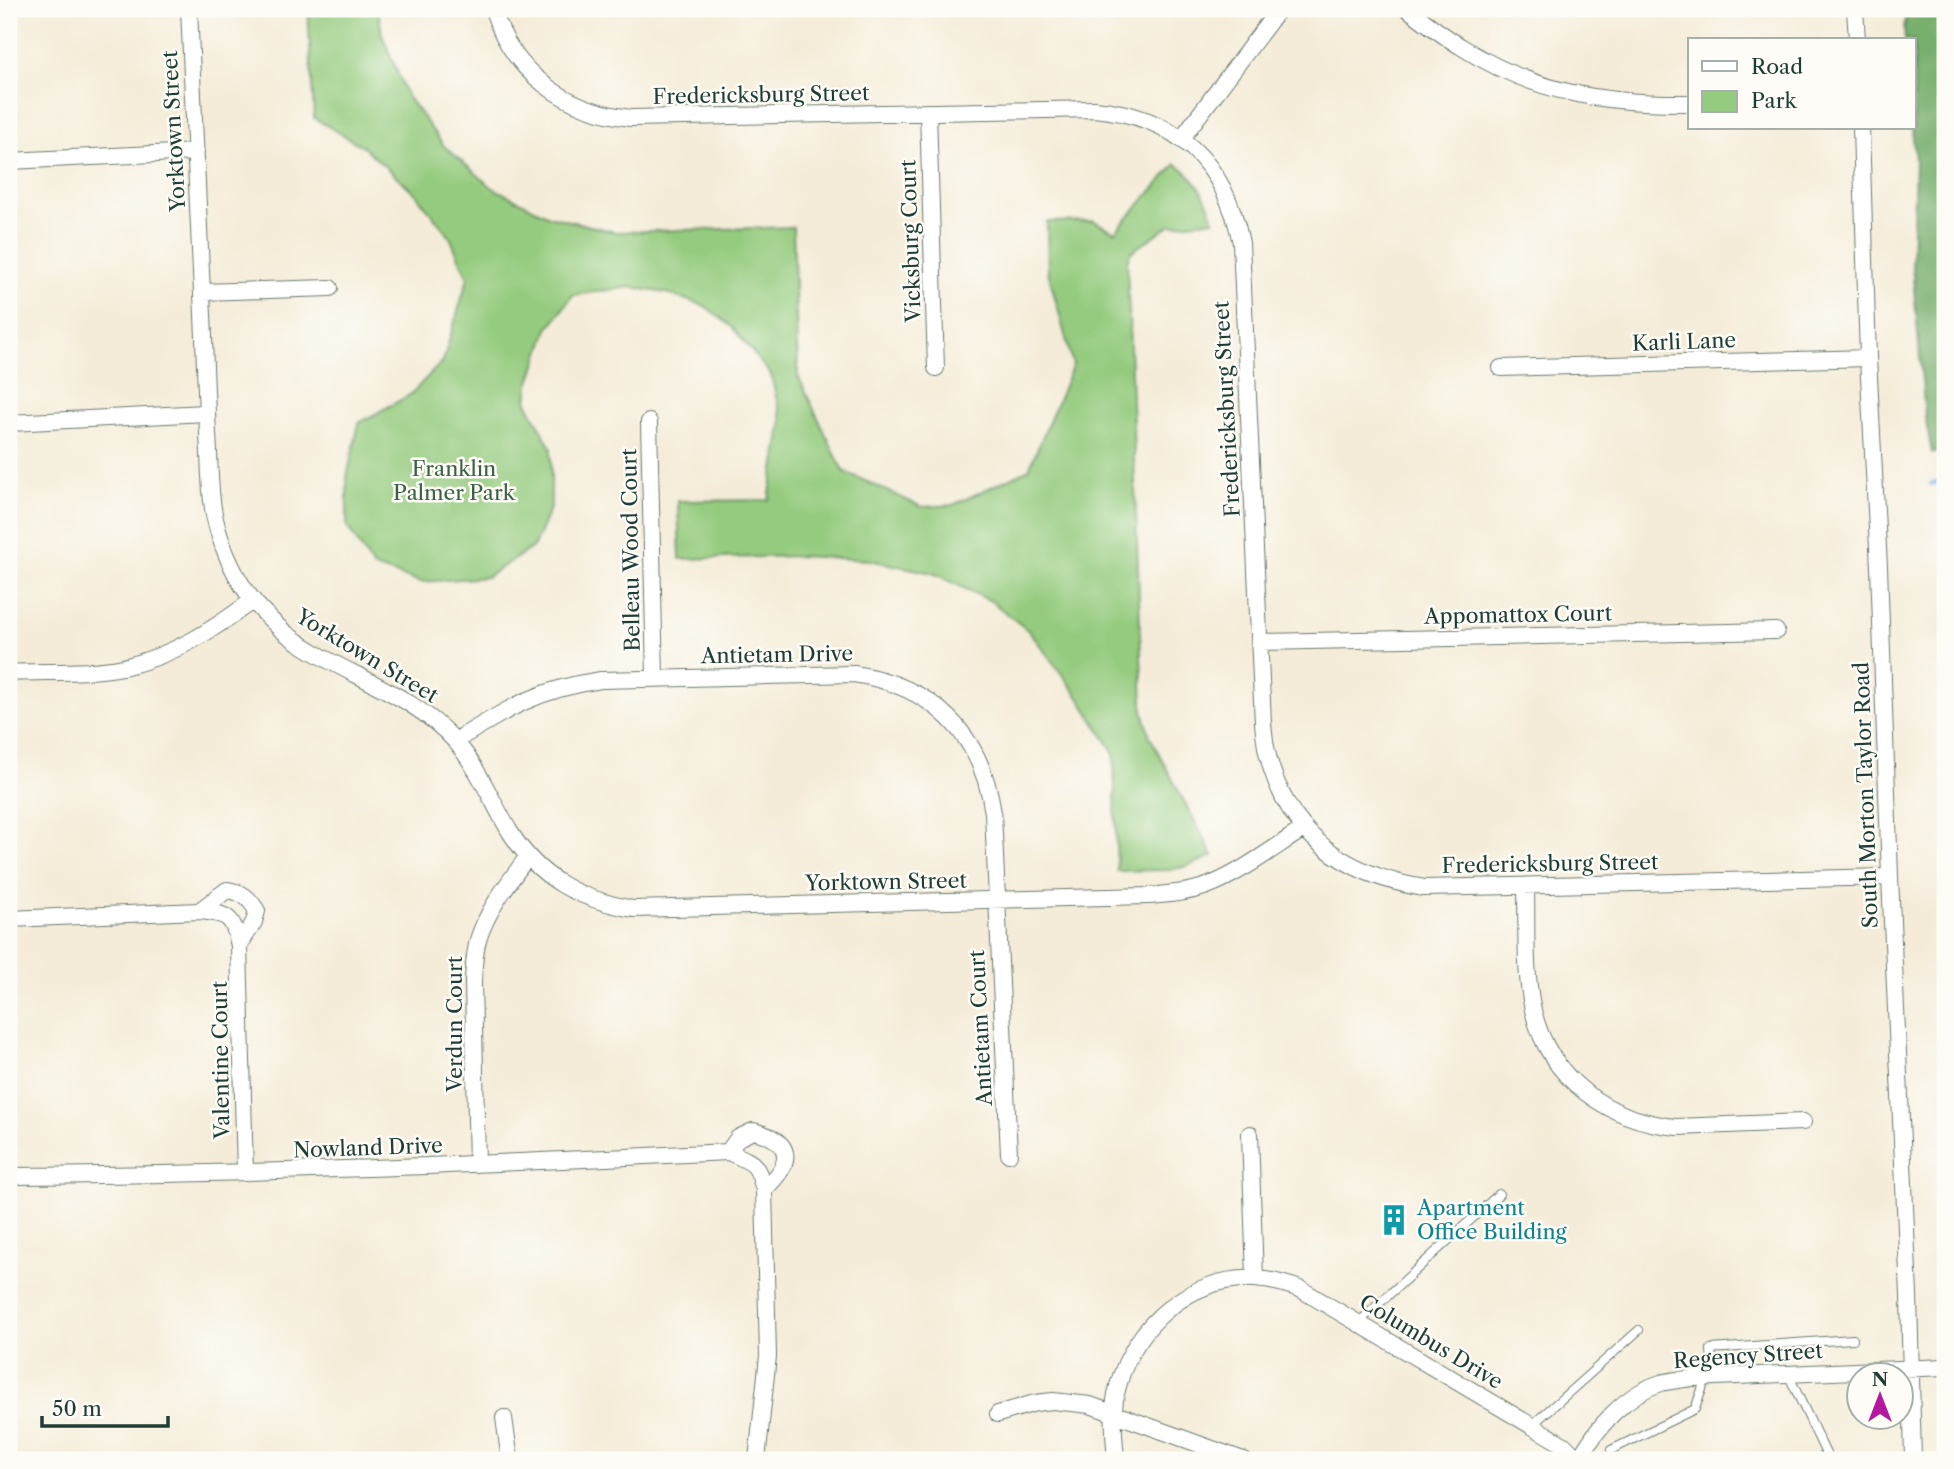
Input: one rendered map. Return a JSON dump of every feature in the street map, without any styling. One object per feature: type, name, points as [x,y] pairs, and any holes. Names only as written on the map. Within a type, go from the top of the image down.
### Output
[{"type":"street","name":"Yorktown Street","points":[[189,9],[212,503],[228,559],[253,600],[272,622],[327,659],[407,700],[434,720],[474,765],[511,833],[527,856],[552,878],[576,893],[605,904],[633,909],[1148,896],[1175,894],[1222,880],[1305,828]]},
{"type":"street","name":"Fredericksburg Street","points":[[493,9],[508,44],[524,66],[545,86],[568,101],[599,113],[631,118],[1106,110],[1148,120],[1181,139],[1202,158],[1222,185],[1233,210],[1241,243],[1263,723],[1268,754],[1283,795],[1305,828],[1344,862],[1368,874],[1424,888],[1890,877]]},
{"type":"street","points":[[1181,139],[1279,9]]},
{"type":"street","points":[[1855,9],[1857,38]]},
{"type":"street","points":[[1418,12],[1460,46],[1498,68],[1538,84],[1589,97],[1623,102],[1688,103]]},
{"type":"street","name":"Vicksburg Court","points":[[928,113],[936,368]]},
{"type":"street","name":"South Morton Taylor Road","points":[[1861,130],[1910,1360]]},
{"type":"street","points":[[9,160],[195,152]]},
{"type":"street","points":[[202,292],[330,288]]},
{"type":"street","name":"Karli Lane","points":[[1501,368],[1868,358]]},
{"type":"street","points":[[9,422],[206,413]]},
{"type":"street","name":"Belleau Wood Court","points":[[649,422],[655,678]]},
{"type":"street","points":[[9,673],[95,670],[152,659],[184,646],[221,624],[253,600]]},
{"type":"street","name":"Appomattox Court","points":[[1260,642],[1776,631]]},
{"type":"street","name":"Antietam Drive","points":[[455,741],[513,706],[552,690],[601,680],[854,674],[892,682],[926,699],[945,714],[960,730],[975,753],[985,775],[993,813],[996,900]]},
{"type":"street","name":"Verdun Court","points":[[477,1164],[474,955],[487,919],[527,856]]},
{"type":"street","points":[[1526,886],[1529,986],[1533,1010],[1546,1046],[1559,1065],[1586,1093],[1621,1115],[1659,1125],[1677,1127],[1803,1122]]},
{"type":"street","points":[[199,911],[227,890],[240,892],[251,900],[257,911],[254,922],[239,946]]},
{"type":"street","name":"Antietam Court","points":[[996,900],[1009,1154]]},
{"type":"street","name":"Valentine Court","points":[[9,919],[199,911],[219,913],[229,919],[236,927],[239,946],[245,1172]]},
{"type":"street","points":[[757,1460],[768,1356],[764,1190],[760,1173],[752,1162],[728,1152],[738,1138],[754,1130],[776,1138],[783,1146],[785,1159],[780,1172],[764,1190]]},
{"type":"street","points":[[1250,1134],[1255,1279]]},
{"type":"street","name":"Nowland Drive","points":[[9,1176],[245,1172],[728,1152]]},
{"type":"street","name":"Columbus Drive","points":[[1116,1460],[1113,1414],[1117,1387],[1126,1361],[1140,1337],[1158,1317],[1180,1300],[1208,1286],[1232,1280],[1255,1279],[1282,1282],[1302,1290],[1564,1445],[1578,1460]]},
{"type":"street","name":"Regency Street","points":[[1916,1368],[1945,1367]]},
{"type":"street","name":"Regency Street","points":[[1578,1460],[1589,1441],[1631,1398],[1663,1382],[1846,1371]]},
{"type":"street","points":[[998,1414],[1035,1403],[1053,1401],[1090,1405],[1242,1460]]},
{"type":"street","points":[[504,1418],[510,1460]]},
{"type":"street","name":"South Morton Taylor Road","points":[[1912,1430],[1913,1460]]},
{"type":"lane","points":[[1358,1323],[1499,1194]]},
{"type":"lane","points":[[1531,1426],[1639,1330]]},
{"type":"lane","points":[[1611,1450],[1695,1409],[1709,1378],[1711,1349],[1853,1339]]},
{"type":"lane","points":[[1788,1374],[1829,1460]]},
{"type":"green space","name":"Franklin Palmer Park","points":[[308,9],[378,9],[382,35],[407,96],[444,146],[493,188],[549,216],[615,232],[793,227],[798,376],[843,471],[922,507],[953,505],[1029,469],[1073,365],[1048,271],[1047,222],[1094,221],[1115,232],[1176,164],[1189,175],[1208,203],[1214,220],[1170,225],[1131,252],[1127,261],[1143,710],[1150,737],[1213,856],[1169,870],[1117,871],[1114,753],[1076,693],[1030,632],[991,601],[933,573],[869,560],[800,556],[680,559],[678,501],[769,500],[782,421],[771,375],[732,327],[705,306],[666,293],[631,287],[573,295],[548,329],[529,385],[527,402],[551,448],[551,506],[534,546],[487,577],[421,582],[373,567],[347,526],[347,477],[359,423],[410,395],[443,361],[468,278],[450,237],[415,193],[362,146],[314,118]]},
{"type":"green space","points":[[1907,9],[1945,9],[1945,452],[1932,453],[1925,416],[1912,264],[1915,160],[1912,130],[1916,130],[1916,38],[1905,38]]},
{"type":"waterway","points":[[1931,484],[1945,479]]},
{"type":"place","name":"Apartment Office Building","points":[[1394,1220]]}]
